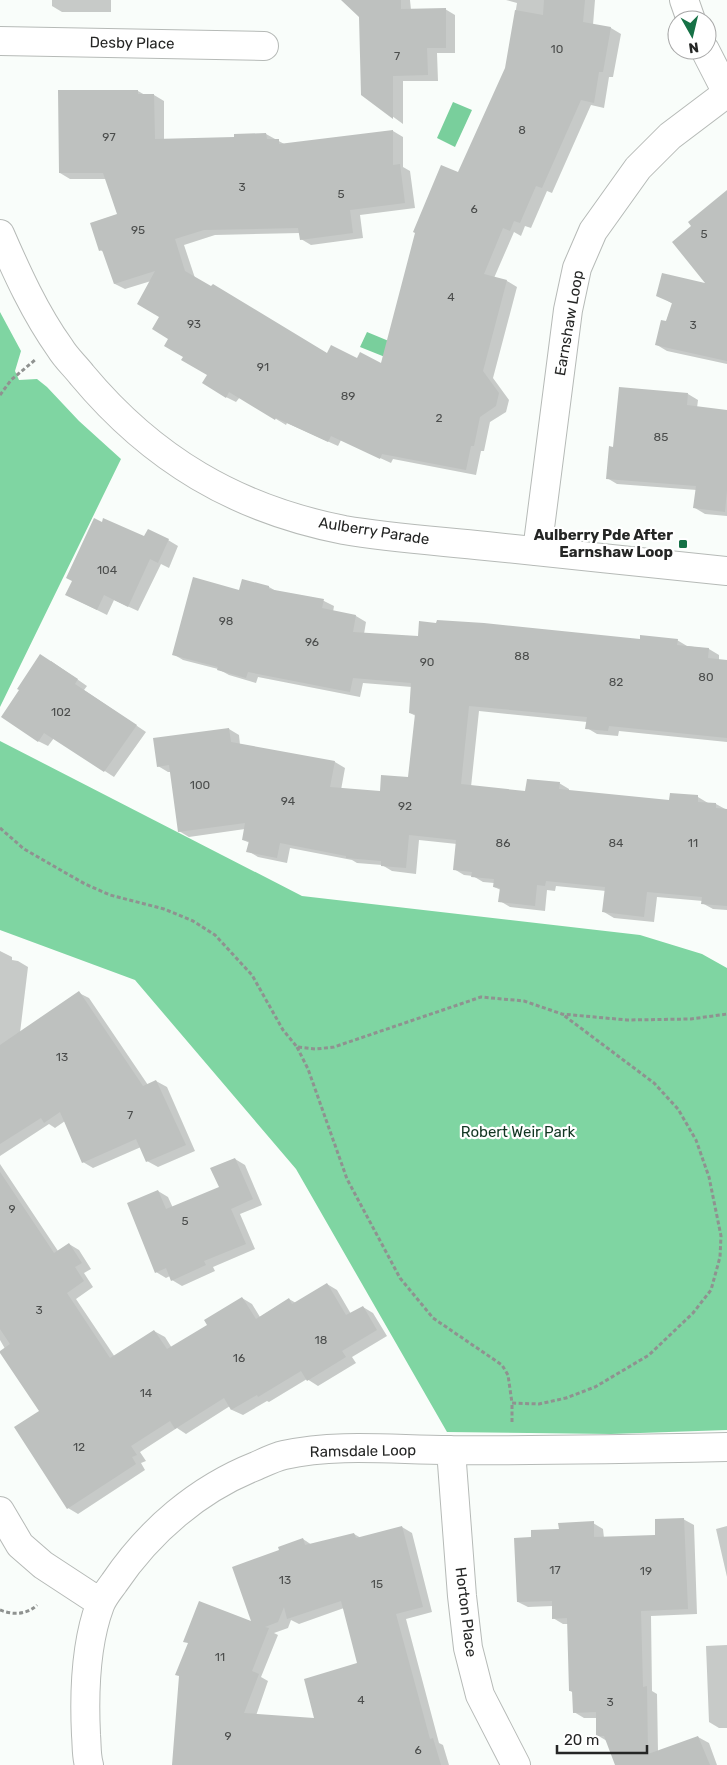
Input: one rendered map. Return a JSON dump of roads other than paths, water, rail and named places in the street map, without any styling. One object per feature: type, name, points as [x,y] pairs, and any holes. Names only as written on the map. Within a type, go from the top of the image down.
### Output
[{"type":"street","name":"Desby Place","points":[[0,41],[264,46]]},
{"type":"street","points":[[710,60],[727,93]]},
{"type":"street","name":"Earnshaw Loop","points":[[537,551],[568,310],[577,268],[593,231],[638,168],[670,136],[727,93]]},
{"type":"street","name":"Aulberry Parade","points":[[0,234],[20,280],[61,350],[105,402],[125,422],[163,453],[194,474],[228,492],[301,519],[344,530],[403,538],[727,571]]},
{"type":"street","name":"Ramsdale Loop","points":[[89,1765],[85,1716],[87,1668],[92,1634],[101,1603],[125,1566],[155,1533],[181,1509],[211,1488],[246,1470],[283,1455],[361,1448],[451,1450],[727,1447]]},
{"type":"street","name":"Horton Place","points":[[451,1450],[462,1596],[468,1648],[480,1695],[516,1765]]},
{"type":"street","points":[[0,1511],[20,1545],[69,1584],[101,1603]]},
{"type":"place","name":"Aulberry Pde After Earnshaw Loop","points":[[683,544]]},
{"type":"park label","name":"Robert Weir Park","points":[[518,1132]]}]
